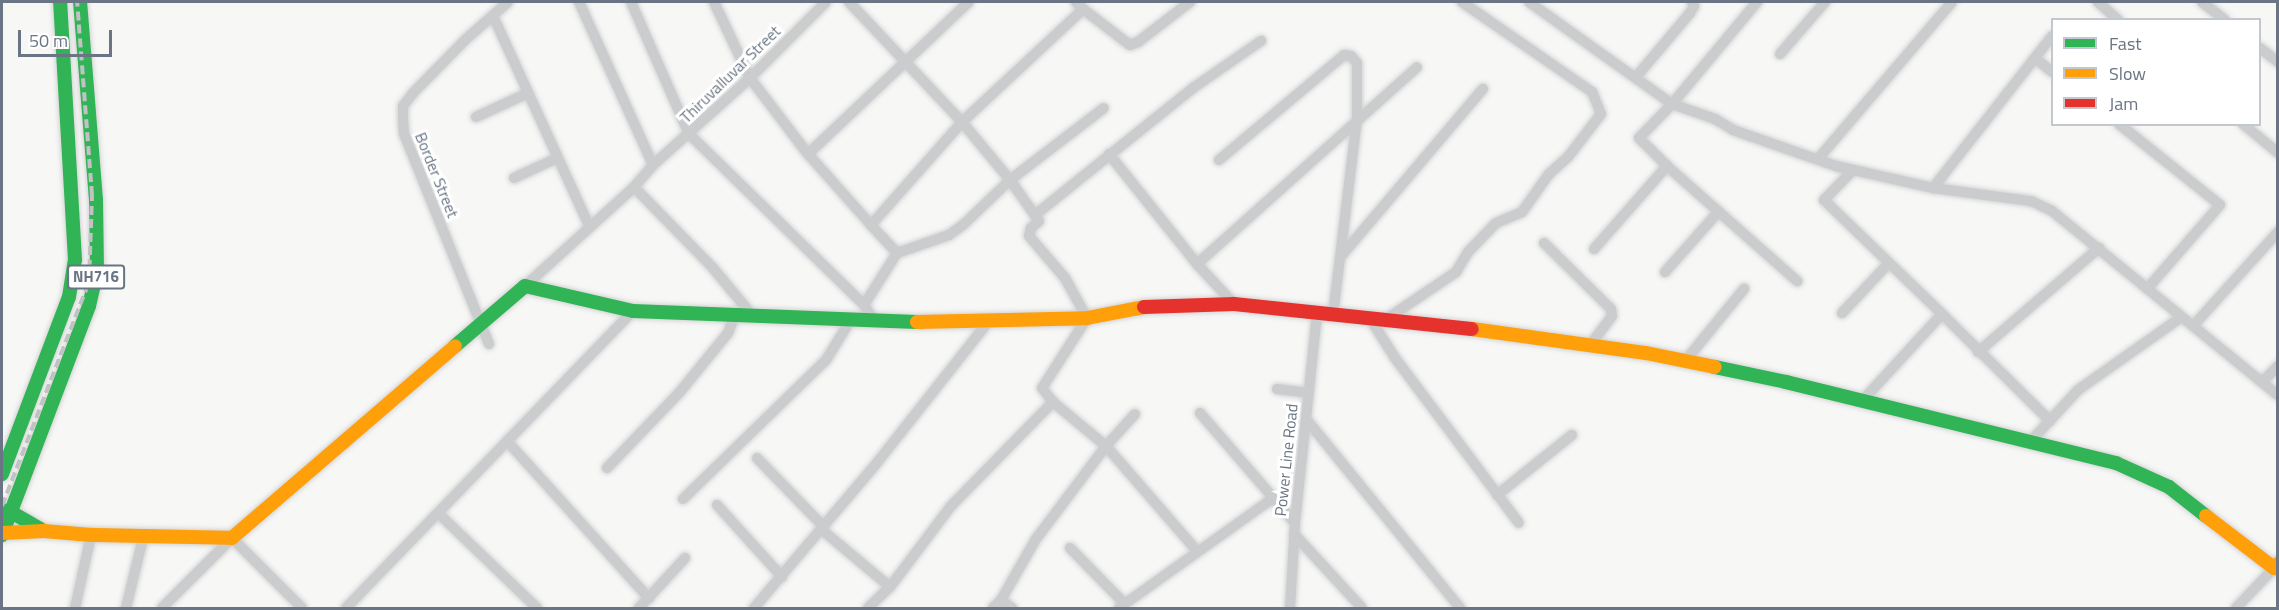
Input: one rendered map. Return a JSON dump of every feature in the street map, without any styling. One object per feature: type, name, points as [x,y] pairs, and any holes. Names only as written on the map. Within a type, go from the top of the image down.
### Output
[{"type":"main road","name":"NH716","points":[[2,474],[7,437],[69,297],[75,260],[60,2]]},
{"type":"main road","name":"NH716","points":[[2,534],[6,511],[89,306],[97,271],[96,200],[80,2]]},
{"type":"main road","points":[[2,534],[44,531],[91,535],[144,534],[232,538],[525,286],[633,310],[875,322],[988,322],[1087,318],[1142,306],[1234,304],[1371,320],[1431,323],[1686,360],[2116,463],[2169,487],[2276,566]]},
{"type":"main road","points":[[6,511],[44,531]]},
{"type":"street","name":"Border Street","points":[[489,344],[404,134],[403,118],[404,106],[413,93],[465,40],[508,2]]},
{"type":"street","points":[[579,2],[653,165]]},
{"type":"street","points":[[631,2],[689,134],[864,305],[875,322]]},
{"type":"street","points":[[714,2],[750,78],[808,154],[897,253]]},
{"type":"street","name":"Thiruvalluvar Street","points":[[525,286],[588,226],[634,187],[653,165],[750,78],[826,2]]},
{"type":"street","points":[[849,2],[962,122],[1010,180],[1039,221],[1031,228],[1029,236],[1065,278],[1087,318],[1042,388],[1053,402],[1106,446],[1196,550]]},
{"type":"street","points":[[808,154],[969,2]]},
{"type":"street","points":[[871,225],[962,122],[1079,5],[1130,45],[1138,42],[1190,2]]},
{"type":"street","points":[[1385,320],[1456,272],[1467,252],[1496,223],[1522,212],[1549,174],[1568,157],[1601,114],[1592,92],[1462,2]]},
{"type":"street","points":[[1529,2],[1672,104],[1715,119],[1733,130],[1853,170],[1933,188],[2031,201],[2052,211],[2277,395]]},
{"type":"street","points":[[1636,77],[1690,13],[1694,6],[1692,2]]},
{"type":"street","points":[[1757,2],[1672,104],[1639,138],[1667,166],[1797,281]]},
{"type":"street","points":[[1780,54],[1825,2]]},
{"type":"street","points":[[1818,159],[1952,2]]},
{"type":"street","points":[[2098,2],[2116,18]]},
{"type":"street","points":[[2202,2],[2222,18]]},
{"type":"street","points":[[492,16],[588,226]]},
{"type":"street","points":[[1933,188],[2051,37]]},
{"type":"street","points":[[1035,215],[1193,88],[1261,41]]},
{"type":"street","points":[[2261,50],[2277,62]]},
{"type":"street","points":[[1219,160],[1344,55],[1352,56],[1357,63],[1358,119],[1333,314]]},
{"type":"street","points":[[2035,58],[2051,71]]},
{"type":"street","points":[[1197,264],[1417,67]]},
{"type":"street","points":[[1342,255],[1483,89]]},
{"type":"street","points":[[476,117],[528,93]]},
{"type":"street","points":[[864,305],[897,253],[949,235],[963,225],[1010,180],[1104,108]]},
{"type":"street","points":[[2121,126],[2220,205],[2147,289]]},
{"type":"street","points":[[2245,126],[2277,153]]},
{"type":"street","points":[[1109,154],[1197,264],[1234,304]]},
{"type":"street","points":[[514,178],[557,158]]},
{"type":"street","points":[[1594,249],[1667,166]]},
{"type":"street","points":[[1853,170],[1824,200],[2050,421]]},
{"type":"street","points":[[634,187],[690,242],[752,315]]},
{"type":"street","points":[[1665,272],[1719,211]]},
{"type":"street","points":[[2193,326],[2277,232]]},
{"type":"street","points":[[1544,243],[1611,309],[1612,316],[1589,347]]},
{"type":"street","points":[[1978,352],[2099,248]]},
{"type":"street","points":[[1842,313],[1888,264]]},
{"type":"street","points":[[1686,360],[1744,289]]},
{"type":"street","points":[[345,609],[633,310]]},
{"type":"street","name":"Power Line Road","points":[[1290,609],[1295,529],[1317,314]]},
{"type":"street","points":[[1862,401],[1942,314]]},
{"type":"street","points":[[607,468],[679,393],[728,333],[735,315]]},
{"type":"street","points":[[2030,442],[2078,390],[2180,318]]},
{"type":"street","points":[[1371,320],[1395,358],[1519,523]]},
{"type":"street","points":[[683,499],[826,360],[850,321]]},
{"type":"street","points":[[754,609],[988,322]]},
{"type":"street","points":[[2262,382],[2277,366]]},
{"type":"street","points":[[1277,389],[1309,393]]},
{"type":"street","points":[[868,609],[890,587],[951,506],[1053,402]]},
{"type":"street","points":[[1200,413],[1273,498],[1295,529],[1362,609]]},
{"type":"street","points":[[993,609],[1001,600],[1036,539],[1106,446],[1135,414]]},
{"type":"street","points":[[1306,419],[1460,609]]},
{"type":"street","points":[[1497,495],[1572,435]]},
{"type":"street","points":[[7,437],[33,447]]},
{"type":"street","points":[[507,441],[648,598]]},
{"type":"street","points":[[757,458],[822,528],[890,587]]},
{"type":"street","points":[[1070,548],[1122,606],[1196,550],[1273,498]]},
{"type":"street","points":[[717,505],[782,577]]},
{"type":"street","points":[[438,513],[537,609]]},
{"type":"street","points":[[126,609],[144,534]]},
{"type":"street","points":[[75,609],[91,535]]},
{"type":"street","points":[[162,609],[232,538],[296,607]]},
{"type":"street","points":[[639,609],[685,558]]},
{"type":"street","points":[[2236,609],[2276,566]]},
{"type":"street","points":[[1001,600],[1012,609]]},
{"type":"railway","points":[[2,506],[89,282],[92,195],[77,2]]},
{"type":"traffic: fast","points":[[2,474],[69,297],[75,260],[60,2]]},
{"type":"traffic: fast","points":[[2,535],[89,306],[97,271],[96,200],[80,2]]},
{"type":"traffic: fast","points":[[455,346],[525,286],[633,311],[917,322]]},
{"type":"traffic: fast","points":[[1715,367],[1786,382],[2116,463],[2169,487],[2206,516]]},
{"type":"traffic: fast","points":[[2,510],[11,512],[44,531]]},
{"type":"traffic: slow","points":[[917,322],[1087,318],[1144,307]]},
{"type":"traffic: slow","points":[[1472,329],[1646,353],[1715,367]]},
{"type":"traffic: slow","points":[[2,533],[44,531],[91,535],[232,538],[455,346]]},
{"type":"traffic: slow","points":[[2206,516],[2274,568],[2278,564]]},
{"type":"traffic: jam","points":[[1144,307],[1234,304],[1472,329]]}]
